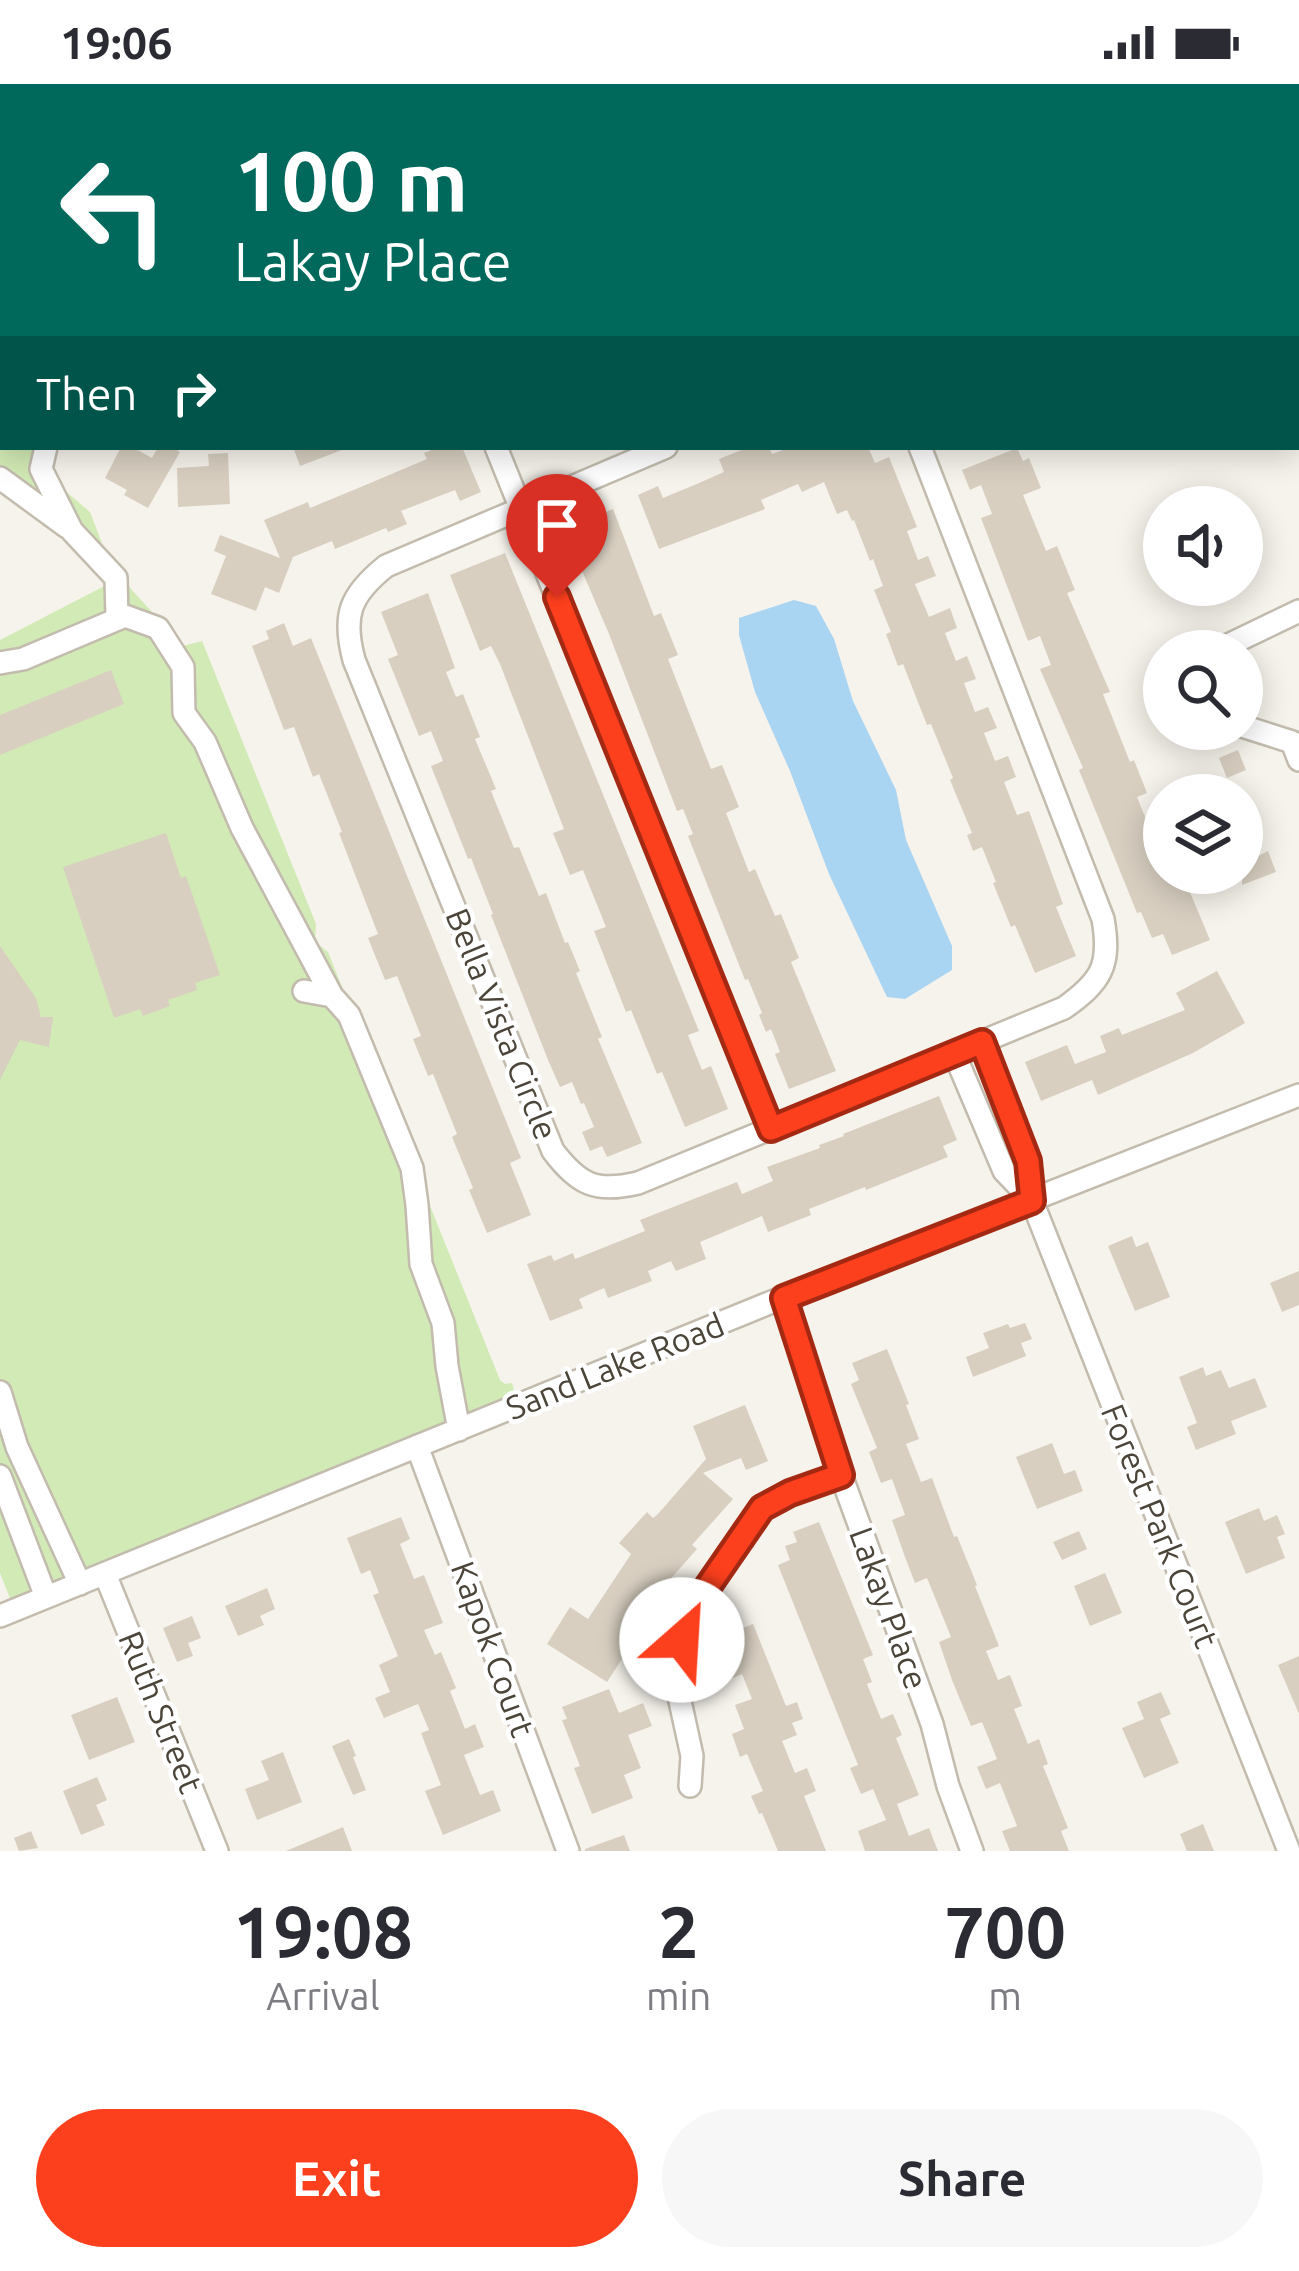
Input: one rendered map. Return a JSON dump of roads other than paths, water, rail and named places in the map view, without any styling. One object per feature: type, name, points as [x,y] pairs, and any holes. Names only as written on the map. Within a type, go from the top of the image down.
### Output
[{"type":"street","points":[[45,450],[41,470],[72,531]]},
{"type":"street","points":[[497,450],[771,1129]]},
{"type":"street","name":"Bella Vista Circle","points":[[659,450],[386,566],[364,584],[351,608],[347,635],[353,660],[553,1151],[568,1171],[587,1184],[614,1189],[1064,1008],[1089,990],[1103,967],[1107,944],[1103,919],[921,450]]},
{"type":"street","points":[[0,478],[72,531],[116,578],[117,619]]},
{"type":"street","points":[[1259,630],[1299,610]]},
{"type":"street","points":[[0,663],[23,659],[125,616],[158,628],[183,667],[184,713],[205,742],[242,828],[332,996],[349,1016],[412,1168],[421,1264],[443,1324],[459,1430]]},
{"type":"street","points":[[1263,733],[1292,742],[1297,750]]},
{"type":"street","points":[[304,991],[332,996]]},
{"type":"street","points":[[982,1042],[1028,1161],[1032,1201]]},
{"type":"street","points":[[954,1053],[1004,1171],[1032,1201]]},
{"type":"street","name":"Sand Lake Road","points":[[0,1616],[1299,1095]]},
{"type":"street","points":[[981,1116],[1006,1106]]},
{"type":"street","name":"Forest Park Court","points":[[1032,1201],[1289,1851]]},
{"type":"street","name":"Lakay Place","points":[[784,1298],[972,1851]]},
{"type":"street","points":[[0,1392],[16,1447],[80,1584]]},
{"type":"street","name":"Kapok Court","points":[[418,1446],[568,1851]]},
{"type":"street","points":[[690,1786],[692,1756],[673,1669],[691,1611],[762,1508],[841,1475]]},
{"type":"street","points":[[0,1476],[46,1597]]},
{"type":"street","name":"Ruth Street","points":[[105,1574],[217,1851]]},
{"type":"water","points":[[794,600],[816,606],[834,639],[853,701],[896,790],[906,840],[952,946],[952,970],[905,999],[887,997],[829,874],[755,692],[739,635],[739,618]]}]
